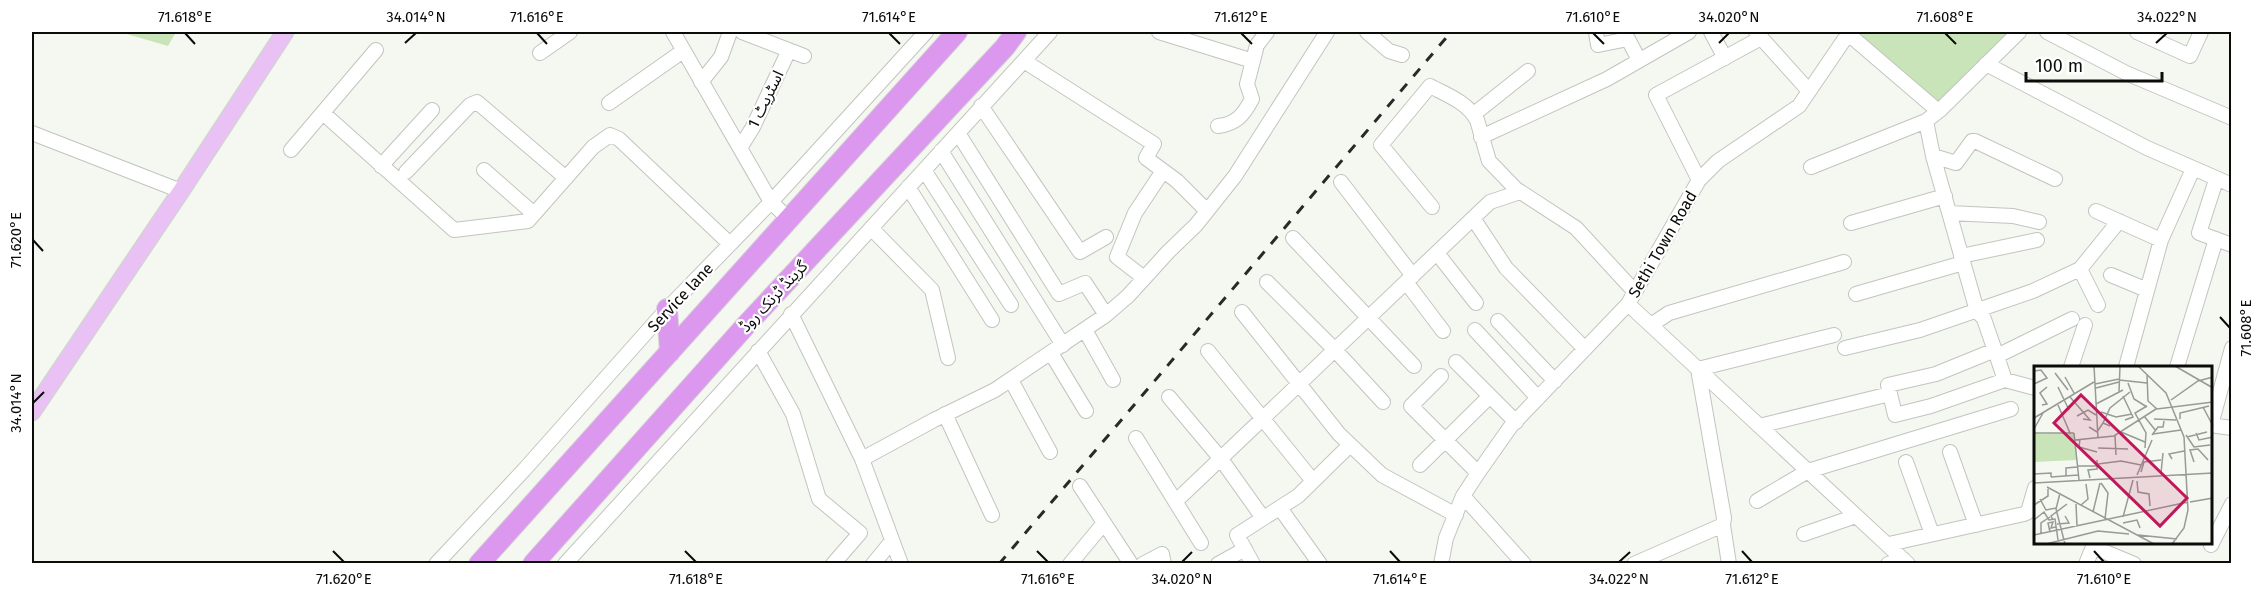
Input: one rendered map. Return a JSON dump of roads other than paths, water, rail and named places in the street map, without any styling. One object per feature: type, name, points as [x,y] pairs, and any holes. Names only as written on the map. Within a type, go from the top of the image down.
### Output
[{"type":"highway","points":[[479,564],[957,32]]},
{"type":"highway","name":"گرینڈ ٹرنک روڈ","points":[[533,564],[688,390],[1010,39]]},
{"type":"highway","points":[[667,309],[670,352]]},
{"type":"highway","points":[[473,564],[499,541]]},
{"type":"main road","points":[[32,412],[285,32]]},
{"type":"street","points":[[540,53],[570,32]]},
{"type":"street","points":[[673,32],[771,202],[789,219]]},
{"type":"street","points":[[701,82],[721,57],[730,32]]},
{"type":"street","points":[[742,32],[804,56]]},
{"type":"street","name":"Service lane","points":[[436,564],[532,461],[667,309],[771,202],[926,32]]},
{"type":"street","points":[[565,564],[706,406],[1050,32]]},
{"type":"street","points":[[1160,32],[1253,61]]},
{"type":"street","points":[[1218,126],[1229,125],[1242,117],[1252,99],[1247,84],[1257,45],[1267,32]]},
{"type":"street","points":[[862,459],[995,390],[1106,315],[1207,211],[1234,176],[1327,32]]},
{"type":"street","points":[[1367,32],[1389,51],[1402,55]]},
{"type":"street","points":[[1596,32],[1598,45],[1628,39],[1639,60]]},
{"type":"street","points":[[1481,137],[1606,79],[1689,32]]},
{"type":"street","points":[[1711,32],[1725,58]]},
{"type":"street","name":"Sethi Town Road","points":[[1441,564],[1446,538],[1463,496],[1478,473],[1516,422],[1632,298],[1699,180],[1718,161],[1799,106],[1847,32],[1937,110],[1940,110]]},
{"type":"street","points":[[1811,167],[1926,121],[2019,32]]},
{"type":"street","points":[[2047,32],[2126,73],[2232,118]]},
{"type":"street","points":[[2137,32],[2154,35],[2190,56],[2201,32]]},
{"type":"street","points":[[1699,180],[1656,95],[1725,58],[1758,35],[1809,91]]},
{"type":"street","points":[[1010,39],[1027,57],[1154,144],[1146,158],[1207,211]]},
{"type":"street","points":[[291,150],[376,50]]},
{"type":"street","name":"اسٹریٹ 1","points":[[740,148],[753,127],[789,50]]},
{"type":"street","points":[[609,103],[683,51]]},
{"type":"street","points":[[1986,64],[2147,148],[2216,180],[2232,185]]},
{"type":"street","points":[[1474,114],[1528,71]]},
{"type":"street","points":[[1432,207],[1382,146],[1430,86],[1464,104],[1474,114],[1489,161],[1520,192],[1576,228],[1651,325],[1906,561]]},
{"type":"street","points":[[406,172],[470,105],[477,102],[566,178]]},
{"type":"street","points":[[981,106],[1080,252],[1106,237]]},
{"type":"street","points":[[381,166],[432,110]]},
{"type":"street","points":[[323,113],[454,230],[524,223],[602,139],[610,135],[614,136],[730,244]]},
{"type":"street","points":[[1926,121],[1977,311],[1984,319],[2005,380]]},
{"type":"street","points":[[421,122],[439,138]]},
{"type":"street","points":[[32,133],[181,191]]},
{"type":"street","points":[[958,133],[1059,294],[1085,284],[1106,315]]},
{"type":"street","points":[[1934,156],[1956,163],[1972,141],[1975,141],[2055,179]]},
{"type":"street","points":[[942,150],[1057,349],[1086,411]]},
{"type":"street","points":[[2126,366],[2161,240],[2193,169]]},
{"type":"street","points":[[484,170],[534,214]]},
{"type":"street","points":[[924,170],[1011,305]]},
{"type":"street","points":[[1144,278],[1117,257],[1135,213],[1163,171]]},
{"type":"street","points":[[2216,180],[2199,233],[2232,245]]},
{"type":"street","points":[[1341,182],[1410,279],[1443,332]]},
{"type":"street","points":[[908,187],[992,320]]},
{"type":"street","points":[[1176,501],[1490,202],[1520,192]]},
{"type":"street","points":[[1851,223],[1945,196]]},
{"type":"street","points":[[860,203],[874,224],[932,290],[948,358]]},
{"type":"street","points":[[2096,211],[2161,240]]},
{"type":"street","points":[[1949,213],[2013,216],[2039,222]]},
{"type":"street","points":[[1473,218],[1506,268],[1585,349]]},
{"type":"street","points":[[1845,348],[1920,330],[2033,291],[2080,269],[2118,221]]},
{"type":"street","points":[[1293,238],[1414,366]]},
{"type":"street","points":[[2177,366],[2216,239]]},
{"type":"street","points":[[1856,294],[1962,260],[2037,240]]},
{"type":"street","points":[[1437,253],[1476,303]]},
{"type":"street","points":[[1651,325],[1669,313],[1844,262]]},
{"type":"street","points":[[2080,269],[2098,305]]},
{"type":"street","points":[[2111,275],[2147,290]]},
{"type":"street","points":[[1267,282],[1383,402]]},
{"type":"street","points":[[1242,312],[1298,385],[1350,445],[1382,475],[1456,515]]},
{"type":"street","points":[[791,314],[862,459],[901,564]]},
{"type":"street","points":[[1498,321],[1555,381]]},
{"type":"street","points":[[2034,388],[2005,380],[1931,406],[1895,415],[1888,385],[1936,374],[2079,322],[2071,366]]},
{"type":"street","points":[[1085,330],[1113,380]]},
{"type":"street","points":[[1475,330],[1538,398]]},
{"type":"street","points":[[1698,369],[1834,335]]},
{"type":"street","points":[[2212,421],[2232,348]]},
{"type":"street","points":[[759,351],[793,414],[819,499],[860,533],[833,564]]},
{"type":"street","points":[[1208,351],[1313,481]]},
{"type":"street","points":[[1456,362],[1516,422]]},
{"type":"street","points":[[1698,369],[1724,518],[1729,564]]},
{"type":"street","points":[[1441,376],[1411,406],[1478,473]]},
{"type":"street","points":[[1011,380],[1050,452]]},
{"type":"street","points":[[688,390],[706,406]]},
{"type":"street","points":[[1759,426],[1890,394]]},
{"type":"street","points":[[1420,465],[1490,396]]},
{"type":"street","points":[[1169,397],[1221,459],[1263,518]]},
{"type":"street","points":[[1757,501],[1808,471],[2011,409]]},
{"type":"street","points":[[945,414],[992,515]]},
{"type":"street","points":[[2212,425],[2232,428]]},
{"type":"street","points":[[1136,438],[1201,543]]},
{"type":"street","points":[[1253,564],[1237,535],[1298,496],[1350,445]]},
{"type":"street","points":[[1950,452],[1976,525]]},
{"type":"street","points":[[1906,462],[1932,534]]},
{"type":"street","points":[[1080,486],[1131,564]]},
{"type":"street","points":[[1889,544],[2028,512],[2034,491]]},
{"type":"street","points":[[1463,496],[1524,564]]},
{"type":"street","points":[[2212,543],[2232,504]]},
{"type":"street","points":[[1280,508],[1320,564]]},
{"type":"street","points":[[1804,534],[1856,516]]},
{"type":"street","points":[[1070,564],[1104,523]]},
{"type":"street","points":[[1634,564],[1723,525]]},
{"type":"street","points":[[873,564],[892,541]]},
{"type":"street","points":[[2086,564],[2094,545],[2134,564]]},
{"type":"street","points":[[1218,564],[1245,549]]},
{"type":"street","points":[[1143,564],[1162,554],[1164,564]]},
{"type":"street","points":[[1888,564],[1906,561]]},
{"type":"railway","points":[[999,564],[1451,32]]}]
